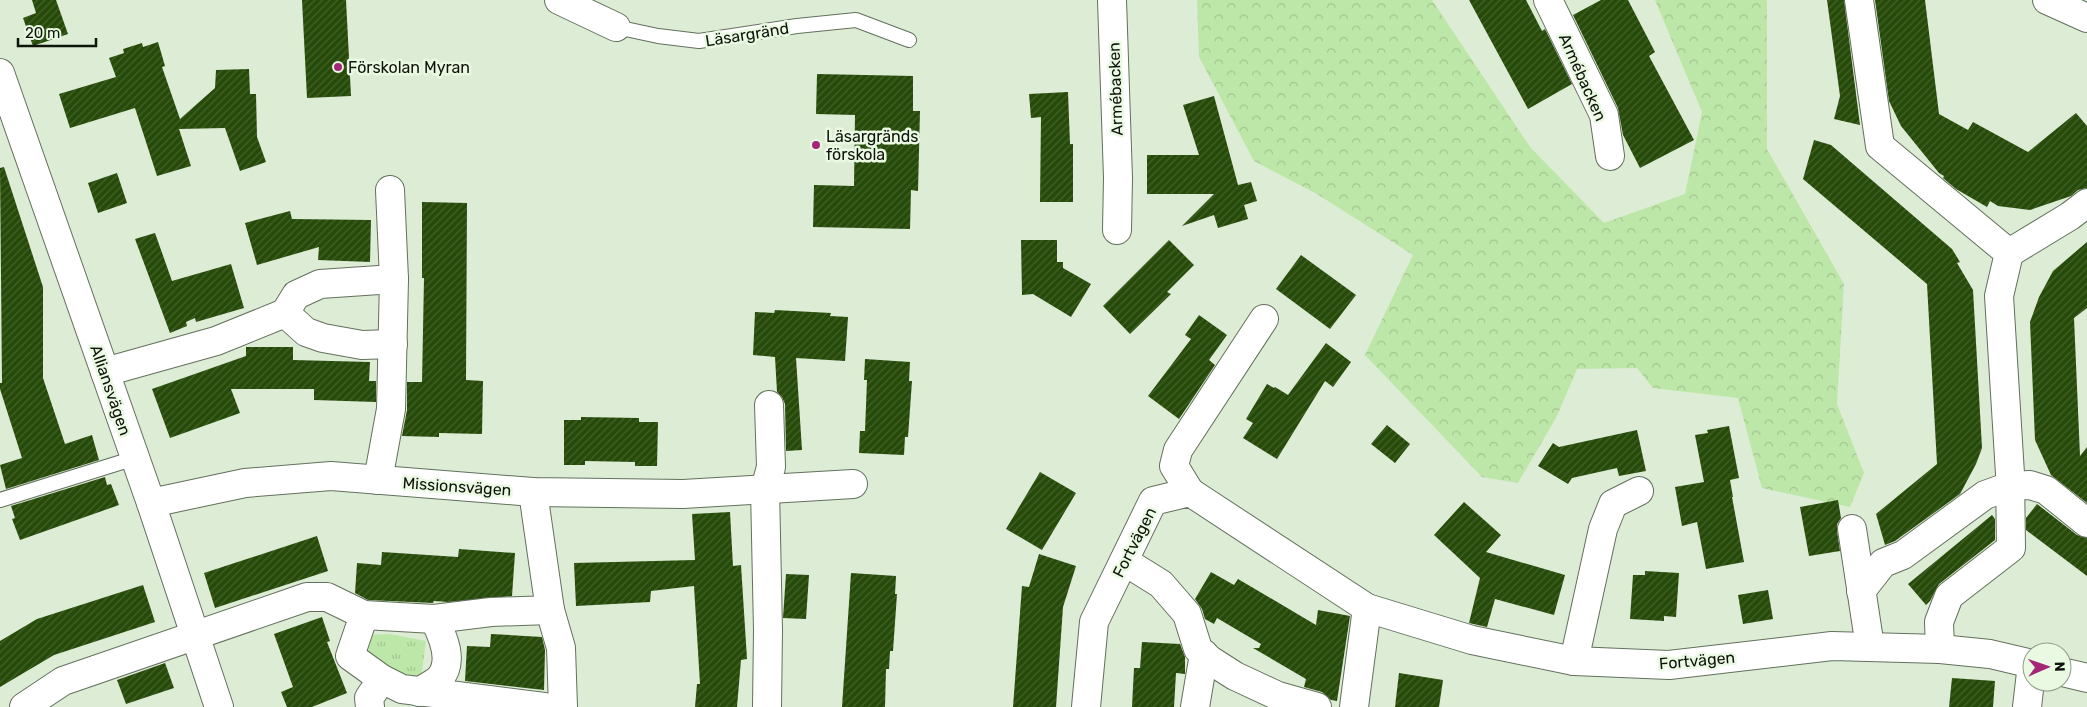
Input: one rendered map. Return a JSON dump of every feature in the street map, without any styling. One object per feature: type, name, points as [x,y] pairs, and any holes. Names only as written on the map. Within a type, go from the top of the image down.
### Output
[{"type":"street","name":"Läsargränd","points":[[559,0],[616,27]]},
{"type":"street","name":"Armébacken","points":[[1112,0],[1118,178],[1117,230]]},
{"type":"street","name":"Armébacken","points":[[1548,0],[1604,115],[1610,156]]},
{"type":"street","points":[[1859,0],[1880,146],[2009,253]]},
{"type":"street","points":[[2046,0],[2087,18]]},
{"type":"street","name":"Alliansvägen","points":[[0,73],[151,503],[220,707]]},
{"type":"street","points":[[378,480],[391,409],[394,279],[390,190]]},
{"type":"street","points":[[1940,649],[1939,622],[1949,596],[2011,548],[2010,486],[1999,296],[2009,253],[2070,216],[2087,203]]},
{"type":"street","points":[[105,372],[216,341],[285,313],[296,295],[320,284],[394,279]]},
{"type":"street","points":[[285,313],[306,332],[323,338],[362,346],[393,344]]},
{"type":"street","points":[[1190,492],[1174,466],[1178,450],[1264,319]]},
{"type":"street","points":[[767,707],[768,630],[765,489],[771,467],[769,405]]},
{"type":"street","name":"Missionsvägen","points":[[151,503],[245,483],[331,476],[533,492],[683,494],[853,484]]},
{"type":"street","points":[[1861,591],[1883,563],[1903,555],[1985,496],[2010,486],[2030,485],[2046,490],[2087,523]]},
{"type":"street","points":[[1574,662],[1603,529],[1613,504],[1640,490]]},
{"type":"street","points":[[533,492],[550,610],[560,648],[563,707]]},
{"type":"street","name":"Fortvägen","points":[[1086,707],[1094,622],[1153,501],[1190,492],[1368,608],[1472,640],[1574,662],[1669,664],[1832,646],[1940,649],[1990,654],[2022,662]]},
{"type":"street","points":[[1852,529],[1870,647]]},
{"type":"street","points":[[1124,561],[1160,584],[1187,614],[1198,649],[1204,654],[1236,676],[1270,692],[1317,707]]},
{"type":"street","points":[[24,707],[63,681],[195,634],[307,598],[326,597],[364,615],[434,619],[491,612],[550,610]]},
{"type":"street","points":[[1354,707],[1368,608]]},
{"type":"street","points":[[364,615],[350,656],[382,679],[402,689],[419,692],[508,701],[544,707]]},
{"type":"street","points":[[419,692],[440,678],[447,659],[444,638],[434,619]]},
{"type":"street","points":[[1195,707],[1204,654]]},
{"type":"street","points":[[2072,674],[2087,678]]},
{"type":"street","points":[[370,707],[369,698],[382,679]]},
{"type":"street","points":[[2027,707],[2029,692]]},
{"type":"lane","name":"Läsargränd","points":[[616,27],[658,36],[699,41],[797,26],[856,20],[909,40]]},
{"type":"lane","points":[[0,500],[135,458]]},
{"type":"green space","points":[[1197,0],[1432,0],[1530,147],[1604,223],[1685,194],[1702,112],[1655,0],[1767,0],[1767,149],[1844,284],[1837,404],[1864,473],[1850,507],[1762,488],[1738,398],[1653,388],[1637,368],[1577,369],[1557,416],[1518,483],[1482,477],[1365,355],[1413,255],[1317,194],[1254,161],[1199,57]]},
{"type":"green space","points":[[390,634],[426,641],[421,678],[404,675],[358,656],[361,635]]},
{"type":"building","points":[[32,0],[56,0],[68,34],[33,46],[23,18],[36,13]]},
{"type":"building","points":[[302,0],[346,0],[351,96],[307,98]]},
{"type":"building","points":[[1469,0],[1526,0],[1542,31],[1545,29],[1572,84],[1528,109]]},
{"type":"building","points":[[1601,0],[1628,0],[1655,52],[1649,56],[1694,140],[1640,168],[1623,135],[1618,108],[1573,15]]},
{"type":"building","points":[[1827,0],[1844,0],[1860,125],[1834,119],[1840,96]]},
{"type":"building","points":[[1875,0],[1925,0],[1939,114],[1968,130],[1973,122],[2028,152],[2076,113],[2087,126],[2087,188],[2078,190],[2071,196],[2030,210],[1998,206],[1990,201],[1987,207],[1956,189],[1943,178],[1944,176],[1939,173],[1901,126],[1889,101]]},
{"type":"building","points":[[158,42],[165,66],[162,67],[180,119],[215,88],[216,70],[249,69],[250,94],[256,94],[257,137],[266,162],[240,171],[225,128],[179,129],[191,166],[157,176],[135,108],[70,128],[59,94],[116,77],[109,58],[124,53],[123,49],[142,43],[143,47]]},
{"type":"building","name":"Läsargränds förskola","points":[[817,74],[913,76],[913,111],[920,111],[918,191],[911,190],[910,229],[813,227],[814,185],[854,186],[855,115],[816,114]]},
{"type":"building","points":[[1068,92],[1070,144],[1073,144],[1073,202],[1040,202],[1041,117],[1031,118],[1029,94]]},
{"type":"building","points":[[1214,96],[1238,185],[1251,182],[1257,201],[1244,205],[1248,219],[1218,228],[1214,215],[1182,226],[1214,194],[1147,194],[1147,155],[1199,155],[1183,105]]},
{"type":"building","points":[[1814,140],[1831,145],[1952,249],[1960,262],[1957,263],[1973,290],[1982,448],[1960,494],[1895,541],[1885,545],[1876,514],[1937,464],[1927,284],[1803,179]]},
{"type":"building","points":[[4,167],[43,287],[43,378],[65,444],[92,435],[99,460],[6,489],[0,465],[22,458],[0,389],[0,383],[2,383],[0,168]]},
{"type":"building","points":[[117,173],[127,203],[98,213],[88,183]]},
{"type":"building","points":[[422,202],[467,203],[466,380],[483,381],[482,434],[439,433],[439,437],[402,436],[407,410],[407,382],[422,382],[424,278],[422,278]]},
{"type":"building","points":[[290,211],[292,219],[371,220],[370,262],[318,260],[319,247],[257,265],[245,223]]},
{"type":"building","points":[[155,233],[172,281],[231,264],[244,308],[196,322],[195,318],[186,322],[187,326],[170,333],[135,239]]},
{"type":"building","points":[[1021,240],[1057,240],[1057,262],[1063,262],[1063,268],[1091,284],[1071,317],[1033,294],[1022,295]]},
{"type":"building","points":[[1169,240],[1194,265],[1167,292],[1171,294],[1130,334],[1103,306]]},
{"type":"building","points":[[2087,242],[2087,308],[2074,318],[2080,456],[2087,447],[2087,503],[2051,475],[2035,440],[2030,322],[2039,297],[2053,271]]},
{"type":"building","points":[[1301,255],[1356,295],[1330,329],[1276,289]]},
{"type":"building","points":[[775,310],[831,313],[830,316],[848,317],[845,361],[796,358],[802,450],[786,451],[785,404],[777,392],[775,357],[753,355],[755,312],[774,313]]},
{"type":"building","points":[[1199,315],[1227,335],[1209,360],[1215,365],[1179,419],[1148,396],[1191,339],[1185,335]]},
{"type":"building","points":[[1326,343],[1351,362],[1333,387],[1325,381],[1277,459],[1243,438],[1253,423],[1246,419],[1267,384],[1288,395]]},
{"type":"building","points":[[246,347],[293,347],[293,360],[370,362],[369,381],[376,381],[376,402],[314,400],[314,389],[231,389],[240,413],[170,438],[152,389],[246,356]]},
{"type":"building","points":[[865,359],[910,362],[909,381],[912,381],[908,437],[905,437],[904,455],[859,453],[860,431],[865,431],[867,380],[864,380]]},
{"type":"building","points":[[581,417],[639,418],[639,422],[658,422],[657,466],[635,466],[635,462],[585,461],[585,465],[564,465],[564,420],[581,420]]},
{"type":"building","points":[[1387,425],[1410,444],[1395,463],[1371,444]]},
{"type":"building","points":[[1729,426],[1739,478],[1730,480],[1744,562],[1706,569],[1697,522],[1682,526],[1675,487],[1704,482],[1695,435],[1708,433],[1707,430]]},
{"type":"building","points":[[1637,430],[1646,471],[1619,476],[1617,468],[1572,478],[1568,484],[1538,466],[1553,443],[1559,447]]},
{"type":"building","points":[[1040,472],[1076,493],[1042,550],[1006,529]]},
{"type":"building","points":[[105,477],[107,485],[111,484],[119,505],[20,540],[12,519],[15,518],[11,506]]},
{"type":"building","points":[[1838,500],[1841,518],[1837,524],[1840,551],[1809,556],[1800,507]]},
{"type":"building","points":[[1464,502],[1501,535],[1486,552],[1565,575],[1554,615],[1495,599],[1487,627],[1469,623],[1480,578],[1434,535]]},
{"type":"building","points":[[2037,504],[2077,535],[2087,538],[2087,576],[2026,530],[2026,518]]},
{"type":"building","points":[[730,512],[733,566],[741,565],[747,659],[741,660],[737,707],[695,707],[697,684],[700,684],[694,586],[651,591],[650,602],[576,606],[574,563],[695,560],[692,514]]},
{"type":"building","points":[[1992,515],[1995,519],[1995,540],[1939,584],[1926,605],[1908,584]]},
{"type":"building","points":[[317,536],[328,571],[215,608],[204,573]]},
{"type":"building","points":[[459,549],[515,553],[512,596],[448,602],[434,601],[433,603],[368,600],[355,593],[357,563],[381,565],[382,552],[458,557]]},
{"type":"building","points":[[1039,554],[1076,566],[1063,607],[1056,707],[1013,707],[1022,586],[1029,587]]},
{"type":"building","points":[[1645,571],[1679,573],[1676,617],[1664,616],[1664,621],[1630,619],[1633,575],[1645,575]]},
{"type":"building","points":[[1211,572],[1234,585],[1238,579],[1316,625],[1318,610],[1350,616],[1337,701],[1331,700],[1322,692],[1304,687],[1306,679],[1253,648],[1259,648],[1261,644],[1217,618],[1214,624],[1205,619],[1202,609],[1195,599]]},
{"type":"building","points":[[851,573],[896,576],[895,594],[897,594],[893,651],[890,651],[889,669],[886,669],[885,707],[842,707]]},
{"type":"building","points":[[786,574],[809,575],[806,619],[783,618]]},
{"type":"building","points":[[143,585],[155,622],[54,655],[0,687],[0,641],[37,619]]},
{"type":"building","points":[[1768,590],[1773,619],[1743,624],[1738,595]]},
{"type":"building","points":[[322,617],[330,641],[327,642],[347,693],[312,707],[287,707],[281,692],[293,687],[274,634]]},
{"type":"building","points":[[491,634],[542,637],[545,650],[544,690],[465,681],[467,646],[490,647]]},
{"type":"building","points":[[1142,642],[1180,644],[1185,657],[1185,674],[1176,673],[1174,707],[1132,707],[1134,668],[1140,668]]},
{"type":"building","points":[[165,663],[174,688],[126,704],[117,680]]},
{"type":"building","points":[[1399,673],[1443,680],[1439,707],[1395,707]]},
{"type":"building","points":[[1952,678],[1995,681],[1993,707],[1949,707]]},
{"type":"place","name":"Förskolan Myran","points":[[338,67]]},
{"type":"place","name":"Läsargränds förskola","points":[[816,145]]}]
